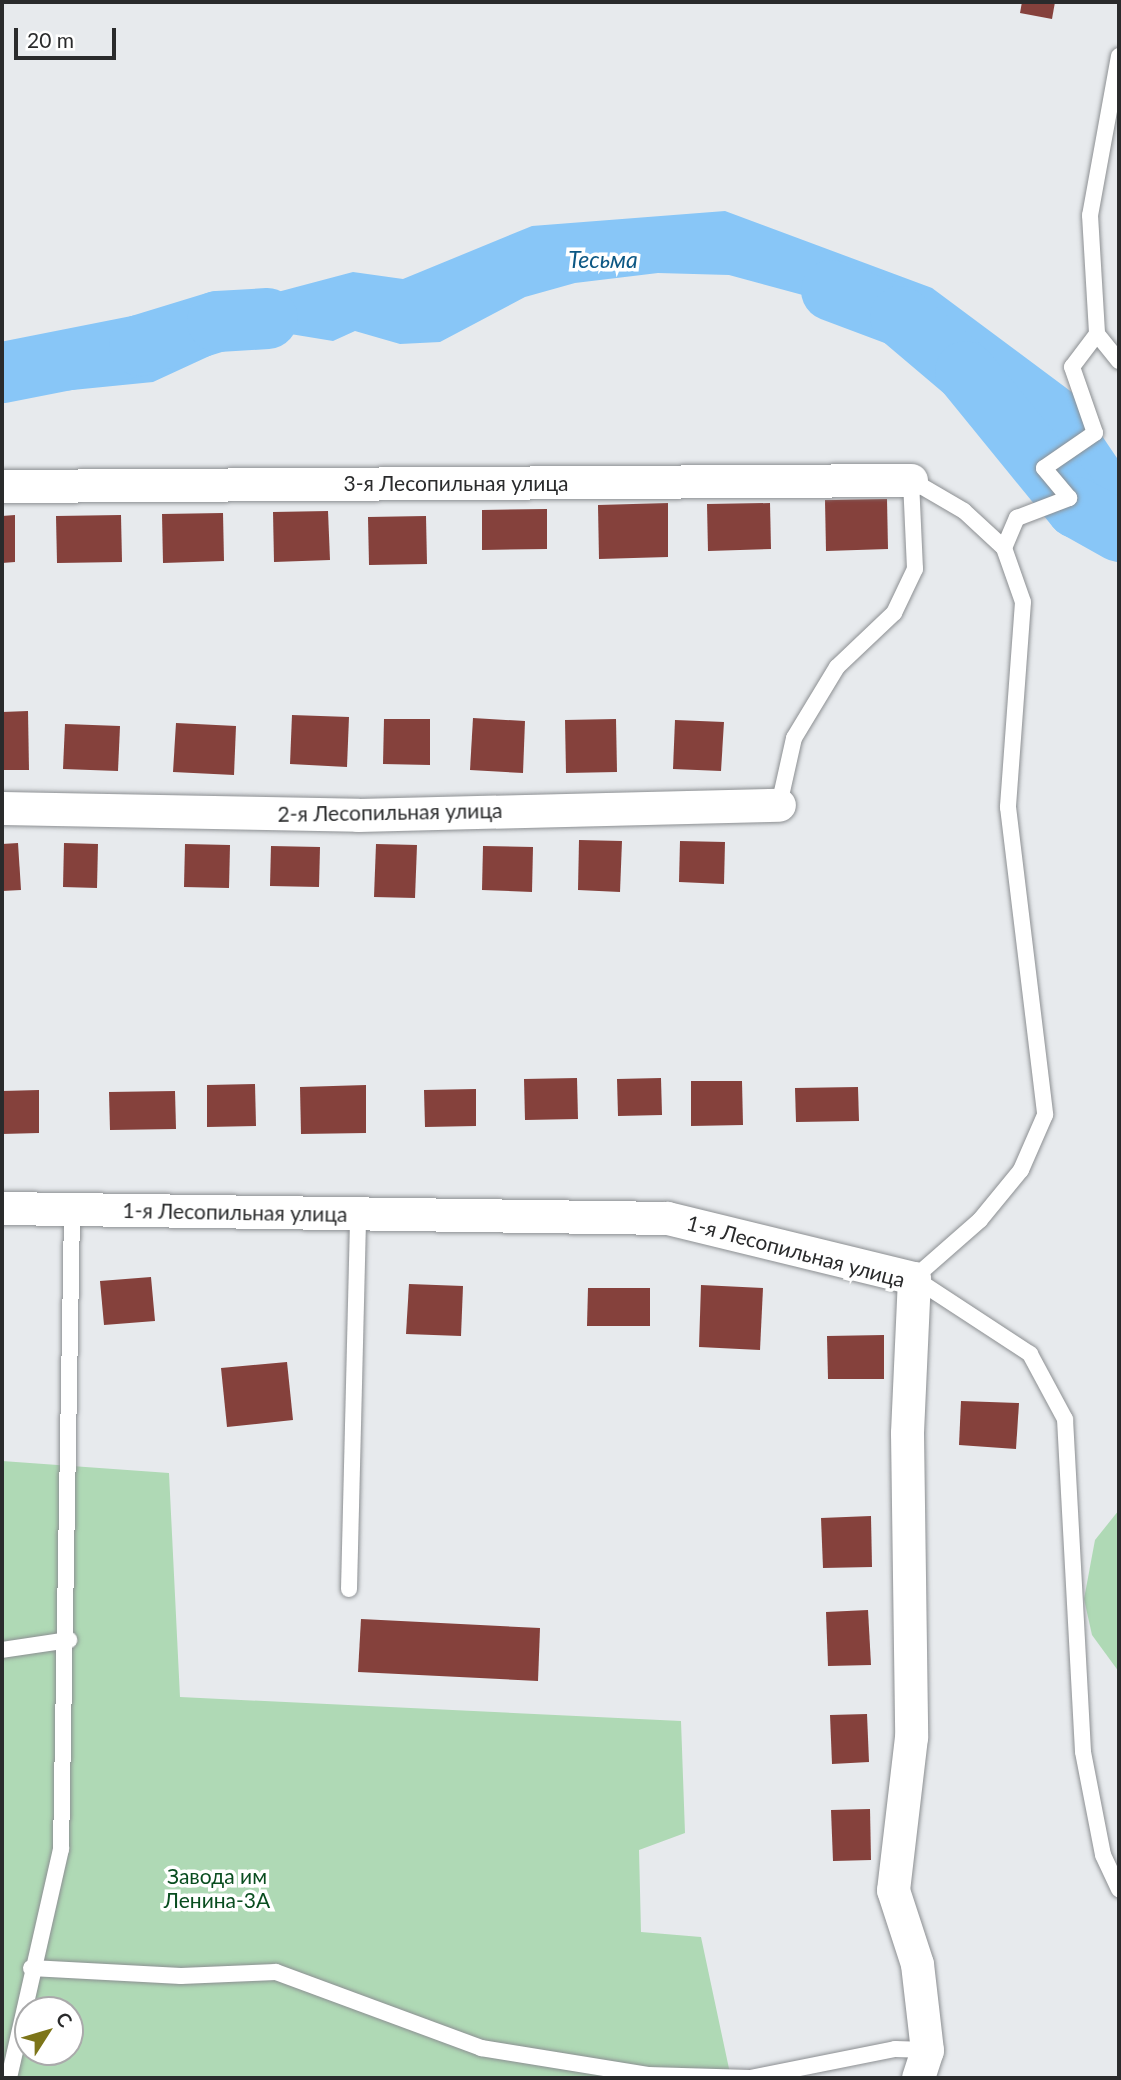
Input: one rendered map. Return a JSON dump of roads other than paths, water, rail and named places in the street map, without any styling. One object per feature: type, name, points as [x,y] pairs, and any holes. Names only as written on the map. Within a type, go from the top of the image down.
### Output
[{"type":"street","name":"3-я Лесопильная улица","points":[[2,486],[911,480]]},
{"type":"street","name":"2-я Лесопильная улица","points":[[2,808],[358,815],[779,805]]},
{"type":"street","name":"1-я Лесопильная улица","points":[[2,1208],[667,1218],[914,1278],[907,1433],[911,1737],[893,1890],[917,1964],[923,2064]]},
{"type":"lane","points":[[1119,56],[1090,215],[1097,334],[1119,361]]},
{"type":"lane","points":[[1004,548],[1017,519],[1069,498],[1044,468],[1095,433],[1072,367],[1097,334]]},
{"type":"lane","points":[[911,480],[964,511],[1004,548],[1023,602],[1008,807],[1045,1115],[1021,1170],[980,1220],[914,1278],[1030,1354],[1065,1419],[1083,1752],[1103,1855],[1119,1889]]},
{"type":"lane","points":[[779,805],[794,738],[836,667],[894,613],[915,569],[911,480]]},
{"type":"lane","points":[[9,2078],[31,1968],[61,1849],[69,1640],[72,1210]]},
{"type":"lane","points":[[349,1589],[358,1213]]},
{"type":"lane","points":[[2,1650],[69,1640]]},
{"type":"lane","points":[[31,1968],[181,1976],[275,1972],[481,2048],[594,2072],[750,2078],[895,2049],[923,2064]]},
{"type":"water","points":[[725,211],[932,288],[1073,393],[1119,461],[1119,534],[1048,480],[1021,432],[921,327],[729,275],[658,273],[575,283],[525,297],[440,342],[400,344],[355,331],[333,341],[266,330],[153,382],[2,397],[2,346],[179,334],[232,304],[353,272],[403,279],[532,226]]},
{"type":"waterway","name":"Тесьма","points":[[831,290],[900,316],[965,371],[1076,507],[1119,531]]},
{"type":"waterway","name":"Тесьма","points":[[2,372],[139,345],[217,321],[267,318]]},
{"type":"park label","name":"Завода им Ленина-3А","points":[[217,1888]]}]
